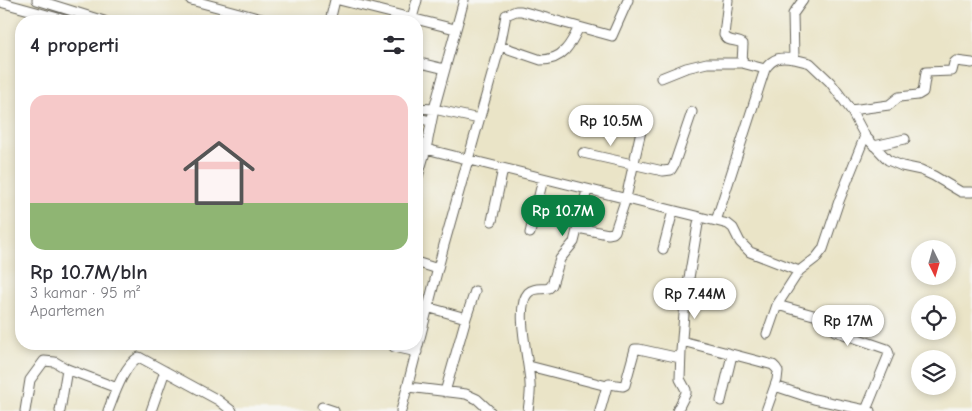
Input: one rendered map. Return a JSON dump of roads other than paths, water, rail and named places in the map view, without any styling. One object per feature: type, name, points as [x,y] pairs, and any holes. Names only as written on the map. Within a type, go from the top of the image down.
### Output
[{"type":"street","points":[[38,0],[58,3],[89,15]]},
{"type":"street","points":[[191,0],[236,15]]},
{"type":"street","points":[[331,15],[335,0]]},
{"type":"street","points":[[340,0],[372,4],[403,15]]},
{"type":"street","points":[[413,15],[417,0]]},
{"type":"street","points":[[423,160],[434,109],[464,0]]},
{"type":"street","points":[[423,327],[500,46],[506,15],[516,11],[612,36],[627,0]]},
{"type":"street","points":[[728,0],[724,35],[728,40],[744,44],[742,63]]},
{"type":"street","points":[[794,59],[793,14],[802,0]]},
{"type":"street","points":[[0,2],[37,15]]},
{"type":"street","points":[[51,15],[58,3]]},
{"type":"street","points":[[423,21],[455,29]]},
{"type":"street","points":[[500,46],[541,60],[548,60],[564,53],[568,49],[579,27]]},
{"type":"street","points":[[716,221],[765,69],[774,59],[785,57],[810,63],[818,70],[830,82],[851,110],[865,136],[888,160],[902,166],[921,170],[961,192],[972,192]]},
{"type":"street","points":[[851,110],[890,105],[899,97],[918,95],[923,92],[926,72],[952,71],[956,61],[972,62]]},
{"type":"street","points":[[661,78],[686,68],[707,63],[742,63],[765,69]]},
{"type":"street","points":[[423,64],[445,70]]},
{"type":"street","points":[[423,108],[479,119]]},
{"type":"street","points":[[583,153],[663,171],[670,170],[674,164],[692,112]]},
{"type":"street","points":[[423,119],[431,121]]},
{"type":"street","points":[[578,228],[613,234],[626,198],[641,131]]},
{"type":"street","points":[[767,334],[777,305],[799,271],[816,258],[823,249],[839,201],[865,136]]},
{"type":"street","points":[[874,146],[905,138]]},
{"type":"street","points":[[426,149],[728,224],[733,228],[740,242],[750,252],[799,271]]},
{"type":"street","points":[[492,221],[503,169]]},
{"type":"street","points":[[530,233],[543,179]]},
{"type":"street","points":[[528,411],[529,366],[522,324],[526,296],[535,289],[549,288],[552,285],[560,260],[574,242],[587,190]]},
{"type":"street","points":[[663,249],[673,211]]},
{"type":"street","points":[[677,411],[686,393],[680,379],[680,358],[685,302],[699,218]]},
{"type":"street","points":[[423,264],[438,268]]},
{"type":"street","points":[[445,392],[475,291]]},
{"type":"street","points":[[775,386],[814,399],[868,410],[889,354],[887,349],[835,330],[828,322],[818,316],[777,305]]},
{"type":"street","points":[[423,306],[466,318]]},
{"type":"street","points":[[682,341],[773,365],[778,371],[766,411]]},
{"type":"street","points":[[529,366],[607,386],[609,384],[623,386],[625,385],[635,349],[639,348],[680,358]]},
{"type":"street","points":[[401,411],[417,352],[409,350]]},
{"type":"street","points":[[720,401],[732,355]]},
{"type":"street","points":[[108,411],[117,388],[132,363],[139,357],[218,400],[232,411]]},
{"type":"street","points":[[25,411],[30,380],[42,362],[51,361],[117,388]]},
{"type":"street","points":[[60,411],[67,369]]},
{"type":"street","points":[[151,411],[165,371]]},
{"type":"street","points":[[408,386],[472,396],[490,411]]},
{"type":"street","points":[[600,411],[607,386]]},
{"type":"street","points":[[322,407],[334,411]]}]
